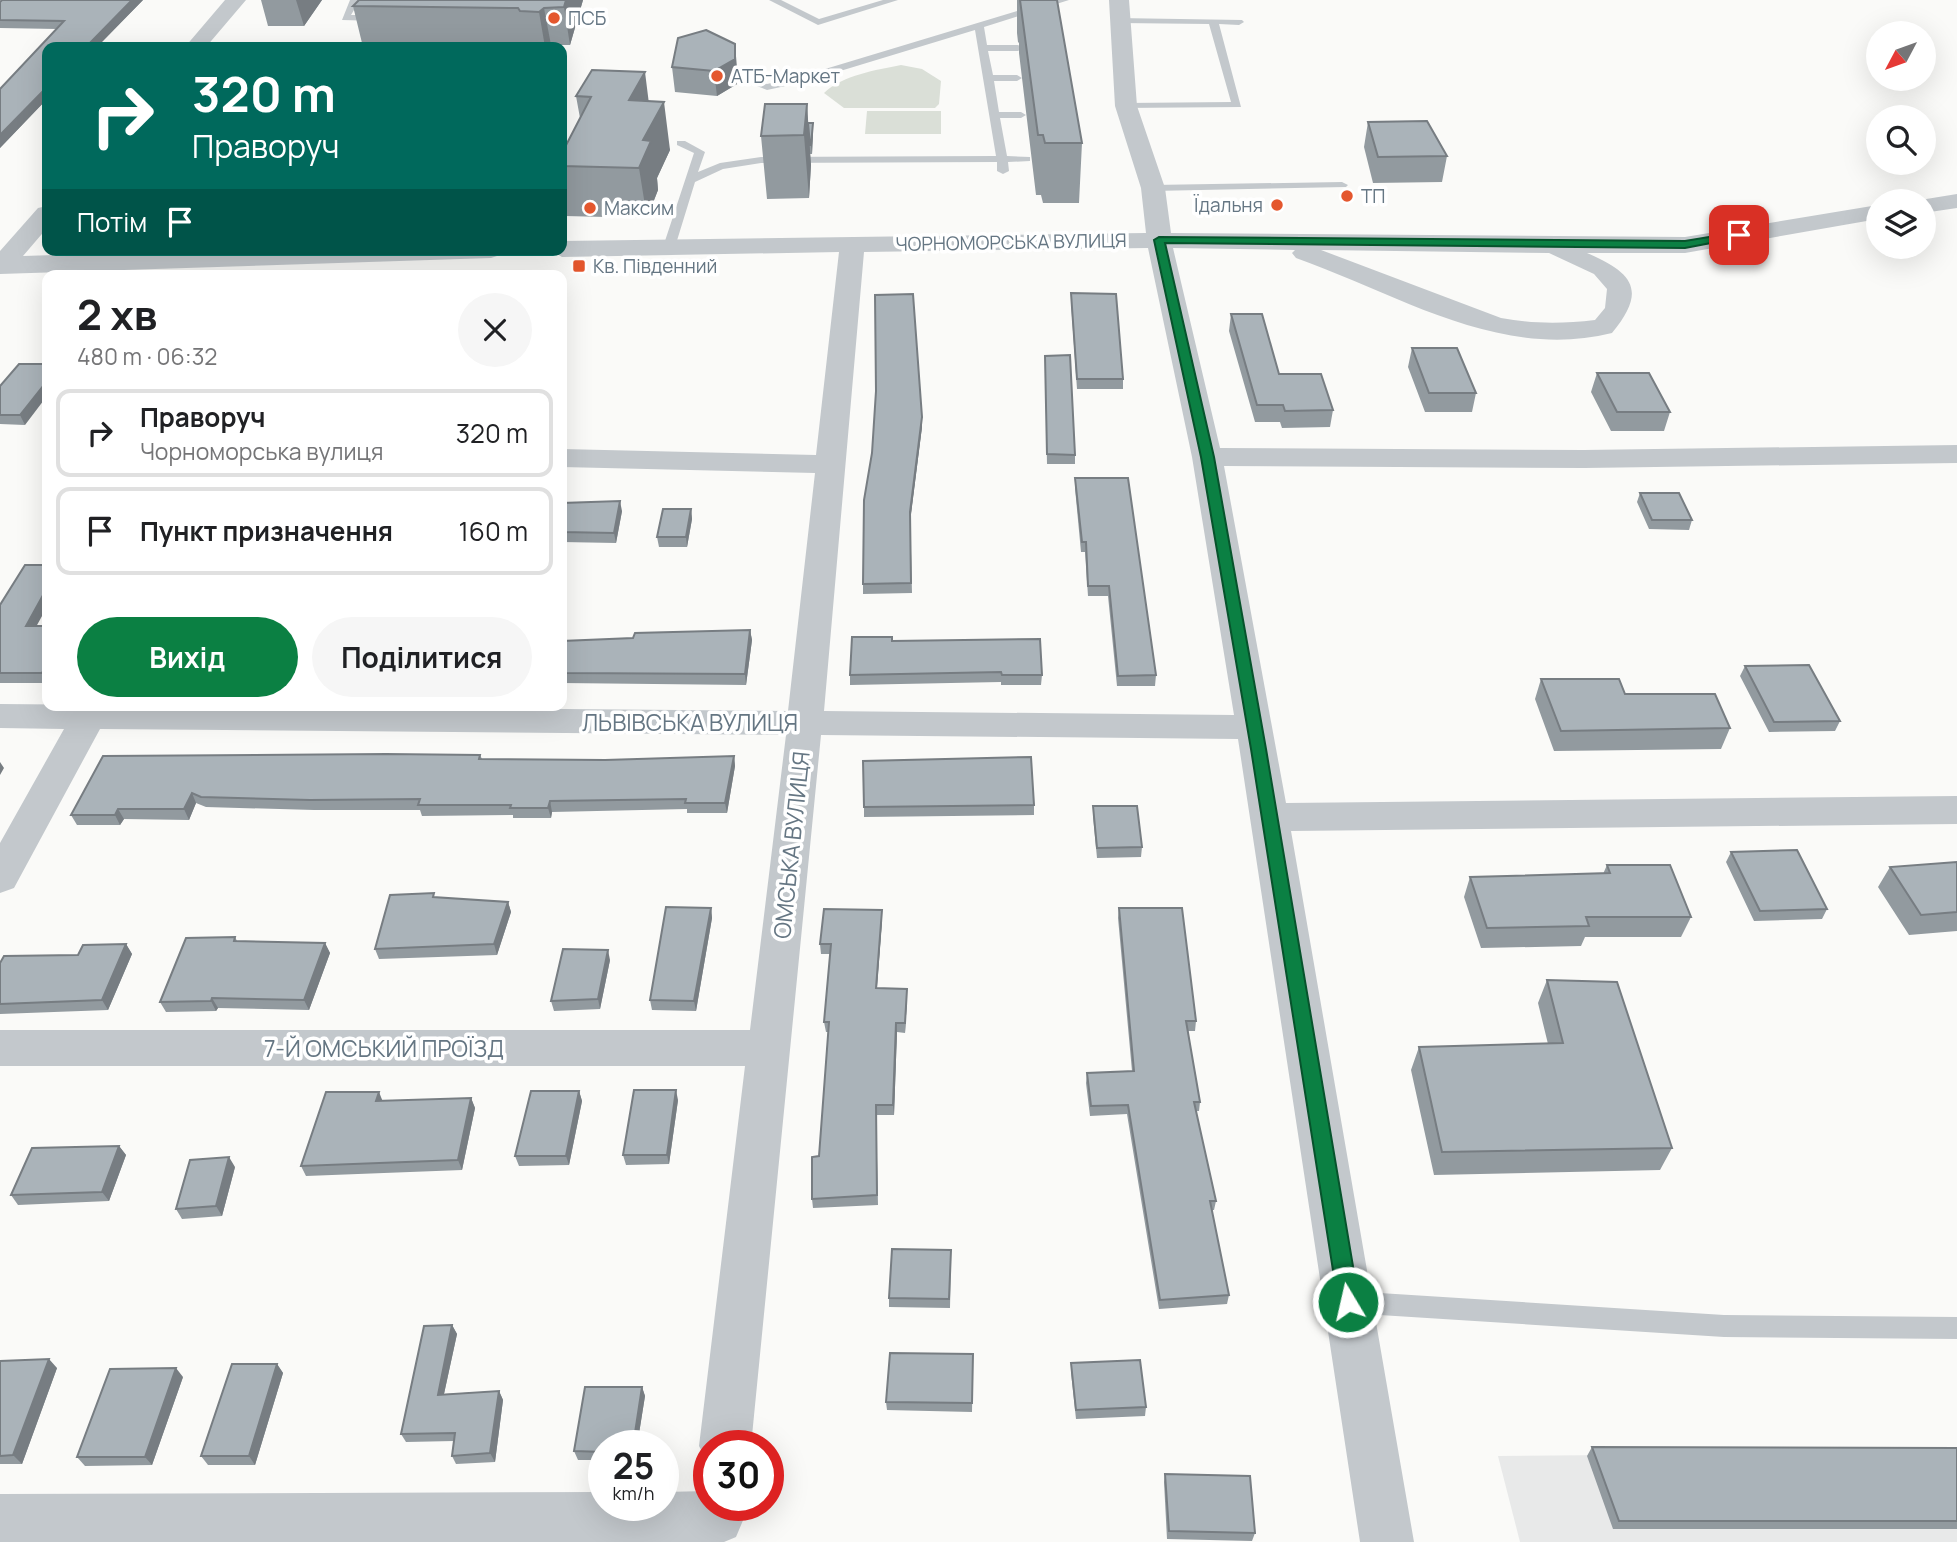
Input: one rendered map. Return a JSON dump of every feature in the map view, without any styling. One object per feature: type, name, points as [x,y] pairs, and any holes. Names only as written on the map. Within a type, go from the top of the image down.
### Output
[{"type":"street","points":[[199,42],[236,0]]},
{"type":"street","points":[[1120,10],[1126,106],[1153,187],[1159,240],[1207,457],[1270,817],[1387,1542]]},
{"type":"street","points":[[1936,204],[1957,201]]},
{"type":"street","name":"ЧОРНОМОРСЬКА ВУЛИЦЯ","points":[[567,249],[1159,240],[1545,246],[1685,244],[1866,214]]},
{"type":"street","points":[[1,264],[42,219]]},
{"type":"street","points":[[1260,240],[1336,262],[1433,302],[1522,330],[1570,331],[1602,327],[1618,309],[1620,288],[1603,269],[1545,246]]},
{"type":"street","name":"ОМСЬКА ВУЛИЦЯ","points":[[727,1430],[805,722],[852,244]]},
{"type":"street","points":[[1,264],[343,264],[428,256]]},
{"type":"street","points":[[1207,457],[1584,459],[1957,454]]},
{"type":"street","points":[[567,458],[832,464]]},
{"type":"street","points":[[0,878],[91,712]]},
{"type":"street","name":"ЛЬВІВСЬКА ВУЛИЦЯ","points":[[0,716],[91,712],[1255,727]]},
{"type":"street","points":[[1270,817],[1957,810]]},
{"type":"street","name":"7-Й ОМСЬКИЙ ПРОЇЗД","points":[[0,1048],[769,1048]]},
{"type":"street","points":[[0,1521],[717,1522]]},
{"type":"lane","points":[[355,0],[345,18],[398,19]]},
{"type":"lane","points":[[774,0],[818,22],[893,0]]},
{"type":"lane","points":[[754,83],[767,87],[816,75],[1064,0]]},
{"type":"lane","points":[[988,9],[1007,17]]},
{"type":"lane","points":[[1120,10],[1240,22]]},
{"type":"lane","points":[[1126,106],[1237,105],[1213,21]]},
{"type":"lane","points":[[979,26],[1003,165]]},
{"type":"lane","points":[[936,29],[950,35]]},
{"type":"lane","points":[[872,47],[886,54]]},
{"type":"lane","points":[[983,48],[1018,48]]},
{"type":"lane","points":[[801,66],[816,75]]},
{"type":"lane","points":[[987,78],[1017,78]]},
{"type":"lane","points":[[993,115],[1021,115]]},
{"type":"lane","points":[[669,247],[700,152],[681,143]]},
{"type":"lane","points":[[901,174],[902,158]]},
{"type":"lane","points":[[690,180],[720,166],[761,160],[902,158],[1003,165],[1026,159]]},
{"type":"lane","points":[[821,159],[821,173]]},
{"type":"lane","points":[[1153,187],[1342,185]]},
{"type":"lane","points":[[1348,1302],[1724,1326],[1957,1328]]},
{"type":"shaded area","points":[[901,65],[922,69],[941,81],[939,104],[935,108],[844,108],[824,93],[850,78]]},
{"type":"shaded area","points":[[867,111],[941,111],[941,134],[865,134]]},
{"type":"shaded area","points":[[1957,1452],[1957,1542],[1520,1542],[1498,1456]]},
{"type":"building","points":[[132,0],[91,42],[44,42],[64,21],[0,20],[0,2]]},
{"type":"building","points":[[359,0],[566,0],[564,7],[544,8],[539,12],[520,11],[518,8],[353,6]]},
{"type":"building","points":[[1020,0],[1057,0],[1082,143],[1045,143],[1043,135],[1038,135]]},
{"type":"building","points":[[706,30],[735,44],[735,59],[714,71],[672,67],[678,38]]},
{"type":"building","points":[[42,44],[42,92],[0,135],[0,89]]},
{"type":"building","points":[[592,70],[645,72],[629,100],[664,102],[643,140],[651,141],[639,168],[567,166],[567,143],[591,97],[576,96]]},
{"type":"building","points":[[765,104],[807,104],[804,135],[761,136]]},
{"type":"building","points":[[1427,121],[1447,156],[1378,157],[1368,122]]},
{"type":"building","points":[[808,123],[813,123],[811,145],[810,145]]},
{"type":"building","points":[[1071,293],[1116,294],[1123,379],[1077,379]]},
{"type":"building","points":[[913,294],[922,417],[910,512],[911,583],[863,584],[864,500],[872,453],[876,391],[875,295]]},
{"type":"building","points":[[1231,314],[1262,314],[1279,374],[1321,374],[1333,410],[1285,411],[1283,405],[1257,405]]},
{"type":"building","points":[[1412,348],[1457,348],[1476,393],[1429,393]]},
{"type":"building","points":[[1070,355],[1075,455],[1047,454],[1045,356]]},
{"type":"building","points":[[19,364],[42,364],[42,387],[20,415],[0,415],[0,386]]},
{"type":"building","points":[[1597,373],[1649,373],[1670,412],[1617,412]]},
{"type":"building","points":[[1075,478],[1128,478],[1156,675],[1118,676],[1109,586],[1088,586],[1086,542],[1082,542]]},
{"type":"building","points":[[1640,493],[1679,493],[1692,520],[1652,520]]},
{"type":"building","points":[[620,501],[614,533],[567,532],[567,503]]},
{"type":"building","points":[[663,509],[691,509],[686,537],[657,537]]},
{"type":"building","points":[[25,565],[42,565],[42,597],[26,626],[42,626],[42,673],[0,673],[0,605]]},
{"type":"building","points":[[750,630],[745,674],[567,673],[567,641],[633,638],[635,633]]},
{"type":"building","points":[[852,637],[892,637],[892,641],[1040,639],[1042,675],[1002,675],[1001,672],[850,675]]},
{"type":"building","points":[[1809,665],[1840,721],[1774,722],[1745,666]]},
{"type":"building","points":[[1541,679],[1619,679],[1625,694],[1715,694],[1730,728],[1561,731]]},
{"type":"building","points":[[480,755],[479,759],[605,760],[734,756],[725,803],[685,803],[686,799],[550,801],[548,808],[510,808],[511,805],[418,805],[420,799],[310,800],[201,797],[192,793],[184,809],[118,809],[115,815],[71,815],[103,756]]},
{"type":"building","points":[[1031,757],[1034,805],[864,807],[863,761]]},
{"type":"building","points":[[1093,806],[1137,806],[1142,847],[1097,848]]},
{"type":"building","points":[[1797,850],[1827,909],[1760,911],[1731,852]]},
{"type":"building","points":[[1957,862],[1957,912],[1921,915],[1890,867]]},
{"type":"building","points":[[1607,865],[1670,865],[1691,917],[1586,917],[1589,926],[1487,928],[1470,877],[1610,873]]},
{"type":"building","points":[[434,893],[433,897],[508,902],[494,944],[375,949],[390,895]]},
{"type":"building","points":[[666,907],[711,908],[694,1001],[650,1000]]},
{"type":"building","points":[[1119,908],[1182,908],[1196,1021],[1186,1021],[1200,1102],[1194,1102],[1216,1201],[1210,1201],[1229,1295],[1160,1300],[1128,1105],[1091,1106],[1087,1073],[1134,1071]]},
{"type":"building","points":[[824,909],[882,910],[876,988],[907,989],[905,1023],[896,1023],[893,1105],[876,1105],[877,1195],[812,1199],[812,1157],[819,1156],[829,1022],[824,1022],[831,944],[820,944]]},
{"type":"building","points":[[235,937],[234,941],[325,943],[304,1000],[212,998],[211,1001],[160,1002],[186,938]]},
{"type":"building","points":[[126,944],[102,1000],[0,1004],[0,963],[4,956],[78,955],[83,945]]},
{"type":"building","points":[[563,949],[608,950],[598,999],[551,1001]]},
{"type":"building","points":[[1547,980],[1617,982],[1672,1148],[1442,1152],[1419,1047],[1563,1043]]},
{"type":"building","points":[[634,1090],[676,1090],[667,1155],[623,1155]]},
{"type":"building","points":[[531,1091],[579,1091],[566,1156],[515,1156]]},
{"type":"building","points":[[326,1092],[379,1092],[376,1101],[471,1098],[458,1160],[301,1166]]},
{"type":"building","points":[[119,1146],[102,1192],[11,1195],[32,1148]]},
{"type":"building","points":[[229,1157],[216,1206],[176,1209],[190,1160]]},
{"type":"building","points":[[892,1249],[951,1250],[949,1299],[889,1298]]},
{"type":"building","points":[[452,1325],[438,1395],[499,1391],[490,1453],[452,1456],[455,1433],[401,1434],[424,1326]]},
{"type":"building","points":[[890,1353],[973,1354],[972,1403],[886,1402]]},
{"type":"building","points":[[49,1359],[13,1455],[0,1456],[0,1361]]},
{"type":"building","points":[[1140,1360],[1146,1407],[1076,1410],[1071,1363]]},
{"type":"building","points":[[232,1364],[277,1364],[249,1456],[201,1456]]},
{"type":"building","points":[[176,1368],[145,1457],[77,1457],[110,1369]]},
{"type":"building","points":[[585,1387],[642,1387],[635,1430],[588,1430],[588,1451],[574,1451]]},
{"type":"building","points":[[1592,1447],[1957,1448],[1957,1521],[1619,1521]]},
{"type":"building","points":[[1165,1474],[1250,1476],[1255,1533],[1169,1531]]},
{"type":"place","name":"ПСБ","points":[[554,18]]},
{"type":"place","name":"АТБ-Маркет","points":[[717,76]]},
{"type":"place","name":"ТП","points":[[1347,196]]},
{"type":"place","name":"Їдальня","points":[[1277,205]]},
{"type":"place","name":"Максим","points":[[590,208]]},
{"type":"place","name":"Кв. Південний","points":[[579,266]]},
{"type":"route","points":[[1348,1302],[1259,749],[1207,457],[1159,240],[1573,246],[1685,244],[1739,235]]}]
